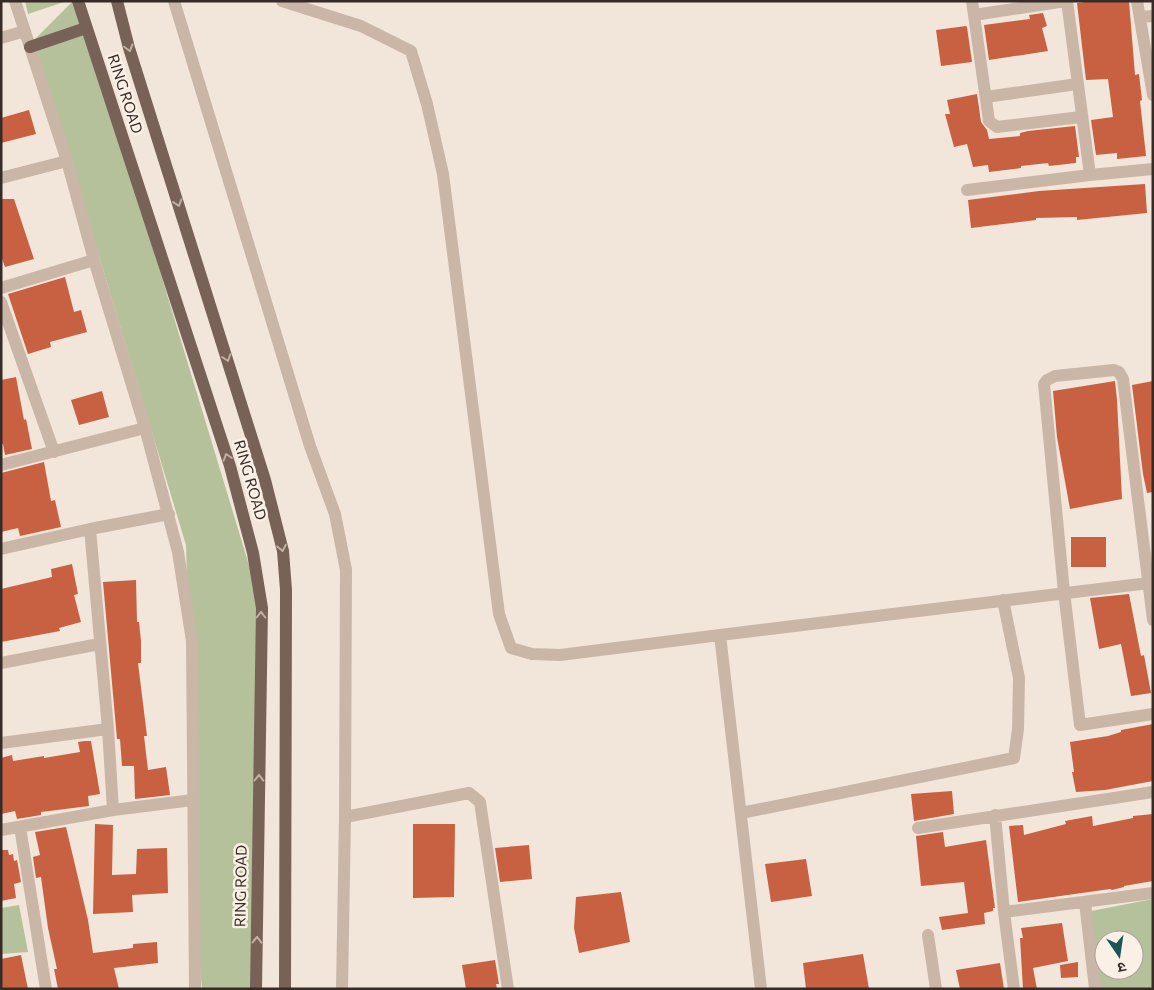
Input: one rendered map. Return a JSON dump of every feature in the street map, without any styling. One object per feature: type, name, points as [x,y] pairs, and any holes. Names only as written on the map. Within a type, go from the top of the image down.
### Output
[{"type":"main road","name":"RING ROAD","points":[[78,1],[230,466],[253,553],[262,608],[256,989]]},
{"type":"main road","name":"RING ROAD","points":[[117,1],[129,48],[266,480],[283,551],[286,590],[284,989]]},
{"type":"main road","points":[[30,47],[86,28]]},
{"type":"street","points":[[15,1],[67,161],[94,260],[145,428],[178,552],[192,641],[195,989]]},
{"type":"street","points":[[174,1],[310,446],[335,514],[346,570],[342,989]]},
{"type":"street","points":[[282,1],[361,26],[411,51],[427,104],[443,174],[499,614],[512,648],[532,654],[560,655],[1064,592],[1149,584]]},
{"type":"street","points":[[972,1],[989,121],[997,127],[1081,117]]},
{"type":"street","points":[[974,15],[1067,1],[1090,174]]},
{"type":"street","points":[[1136,1],[1153,95]]},
{"type":"street","points":[[1140,17],[1153,16]]},
{"type":"street","points":[[1,38],[25,32]]},
{"type":"street","points":[[986,97],[1077,84]]},
{"type":"street","points":[[1,178],[67,161]]},
{"type":"street","points":[[967,190],[1090,174],[1153,169]]},
{"type":"street","points":[[1,288],[94,260]]},
{"type":"street","points":[[1,302],[54,452]]},
{"type":"street","points":[[1153,620],[1123,379],[1119,372],[1114,370],[1055,376],[1046,380],[1044,384],[1064,592],[1080,725],[1153,714]]},
{"type":"street","points":[[1,465],[145,428]]},
{"type":"street","points":[[1,549],[169,514]]},
{"type":"street","points":[[90,529],[108,729],[113,810]]},
{"type":"street","points":[[741,813],[1014,758],[1018,729],[1019,678],[1002,600]]},
{"type":"street","points":[[720,635],[761,989]]},
{"type":"street","points":[[1,663],[99,644]]},
{"type":"street","points":[[1,743],[108,729]]},
{"type":"street","points":[[918,828],[1153,792]]},
{"type":"street","points":[[345,817],[469,793],[480,802],[508,989]]},
{"type":"street","points":[[1,830],[113,810],[193,800]]},
{"type":"street","points":[[995,815],[1004,912],[1014,989]]},
{"type":"street","points":[[20,827],[46,989]]},
{"type":"street","points":[[1004,912],[1153,893]]},
{"type":"street","points":[[1085,902],[1095,989]]},
{"type":"street","points":[[928,935],[936,989]]},
{"type":"green space","points":[[25,1],[67,1],[28,14]]},
{"type":"green space","points":[[73,1],[78,1],[262,608],[261,989],[202,989],[198,947],[186,545],[34,40]]},
{"type":"green space","points":[[1153,899],[1153,989],[1093,989],[1081,913]]},
{"type":"green space","points":[[19,905],[28,952],[1,954],[1,908]]},
{"type":"building","points":[[1129,1],[1135,75],[1139,74],[1142,100],[1140,101],[1146,156],[1117,159],[1117,153],[1096,155],[1091,120],[1113,117],[1108,79],[1086,80],[1077,3]]},
{"type":"building","points":[[1043,13],[1047,26],[1042,28],[1048,51],[989,60],[984,25],[1030,19],[1029,15]]},
{"type":"building","points":[[966,26],[972,62],[941,66],[936,30]]},
{"type":"building","points":[[977,94],[981,122],[987,130],[989,139],[1020,136],[1020,133],[1028,131],[1075,126],[1079,157],[1076,157],[1076,163],[1049,166],[1048,163],[989,172],[988,165],[973,167],[967,144],[954,147],[945,114],[950,114],[947,100]]},
{"type":"building","points":[[29,110],[36,134],[1,143],[1,118]]},
{"type":"building","points":[[1145,184],[1147,213],[1077,220],[1077,217],[1036,218],[1036,220],[971,228],[968,200],[1039,191]]},
{"type":"building","points":[[1,199],[14,199],[34,259],[5,267],[1,256]]},
{"type":"building","points":[[65,277],[74,312],[81,310],[87,332],[50,342],[51,347],[28,354],[8,294]]},
{"type":"building","points":[[16,377],[24,420],[26,419],[32,449],[5,455],[3,444],[1,444],[1,380]]},
{"type":"building","points":[[1115,381],[1122,499],[1070,509],[1057,437],[1053,391]]},
{"type":"building","points":[[1153,381],[1153,492],[1147,493],[1132,385]]},
{"type":"building","points":[[102,391],[109,417],[79,425],[71,400]]},
{"type":"building","points":[[44,462],[51,501],[55,500],[61,527],[20,536],[18,528],[1,532],[1,473]]},
{"type":"building","points":[[1071,537],[1106,537],[1106,567],[1071,567]]},
{"type":"building","points":[[72,564],[78,594],[74,595],[81,622],[59,628],[60,631],[1,642],[1,589],[52,577],[51,569]]},
{"type":"building","points":[[136,580],[137,622],[139,622],[141,641],[141,663],[138,663],[147,736],[144,736],[148,770],[166,767],[170,795],[135,799],[134,766],[122,766],[120,739],[117,739],[103,582]]},
{"type":"building","points":[[1129,594],[1141,656],[1144,655],[1151,693],[1131,696],[1121,644],[1099,649],[1090,598]]},
{"type":"building","points":[[1153,724],[1153,781],[1105,790],[1076,792],[1072,772],[1074,772],[1070,742],[1108,736],[1121,732],[1121,730]]},
{"type":"building","points":[[91,741],[100,794],[88,796],[89,806],[41,812],[41,815],[17,819],[15,811],[1,814],[1,758],[12,755],[13,761],[80,752],[78,742]]},
{"type":"building","points":[[952,791],[954,814],[914,821],[911,794]]},
{"type":"building","points":[[1153,814],[1153,881],[1112,890],[1018,902],[1009,826],[1023,825],[1024,835],[1066,824],[1065,821],[1092,816],[1093,826],[1133,818],[1133,816]]},
{"type":"building","points":[[95,824],[113,825],[112,875],[136,874],[137,849],[167,848],[168,893],[132,895],[133,912],[93,914]]},
{"type":"building","points":[[413,824],[455,824],[454,897],[413,898]]},
{"type":"building","points":[[66,827],[88,920],[93,953],[133,948],[133,944],[157,942],[158,963],[114,968],[119,989],[58,989],[54,969],[57,969],[48,928],[41,877],[36,878],[33,857],[40,855],[35,832]]},
{"type":"building","points":[[943,832],[945,847],[986,840],[995,908],[993,908],[993,911],[984,913],[985,924],[942,930],[939,917],[968,913],[964,882],[921,886],[916,836]]},
{"type":"building","points":[[529,845],[532,879],[500,882],[495,848]]},
{"type":"building","points":[[1,850],[8,850],[9,855],[13,854],[14,861],[17,860],[21,882],[14,884],[16,898],[1,901]]},
{"type":"building","points":[[806,859],[812,896],[771,902],[765,864]]},
{"type":"building","points":[[621,892],[630,942],[579,953],[574,928],[576,897]]},
{"type":"building","points":[[1062,923],[1068,961],[1033,968],[1037,989],[1023,989],[1020,938],[1023,938],[1021,928]]},
{"type":"building","points":[[863,954],[869,989],[806,989],[803,963]]},
{"type":"building","points":[[21,955],[28,989],[1,989],[1,959]]},
{"type":"building","points":[[495,960],[499,984],[496,984],[497,989],[466,989],[462,965]]},
{"type":"building","points":[[1078,962],[1078,977],[1061,978],[1060,965]]},
{"type":"building","points":[[1000,963],[1004,989],[960,989],[956,970]]}]
